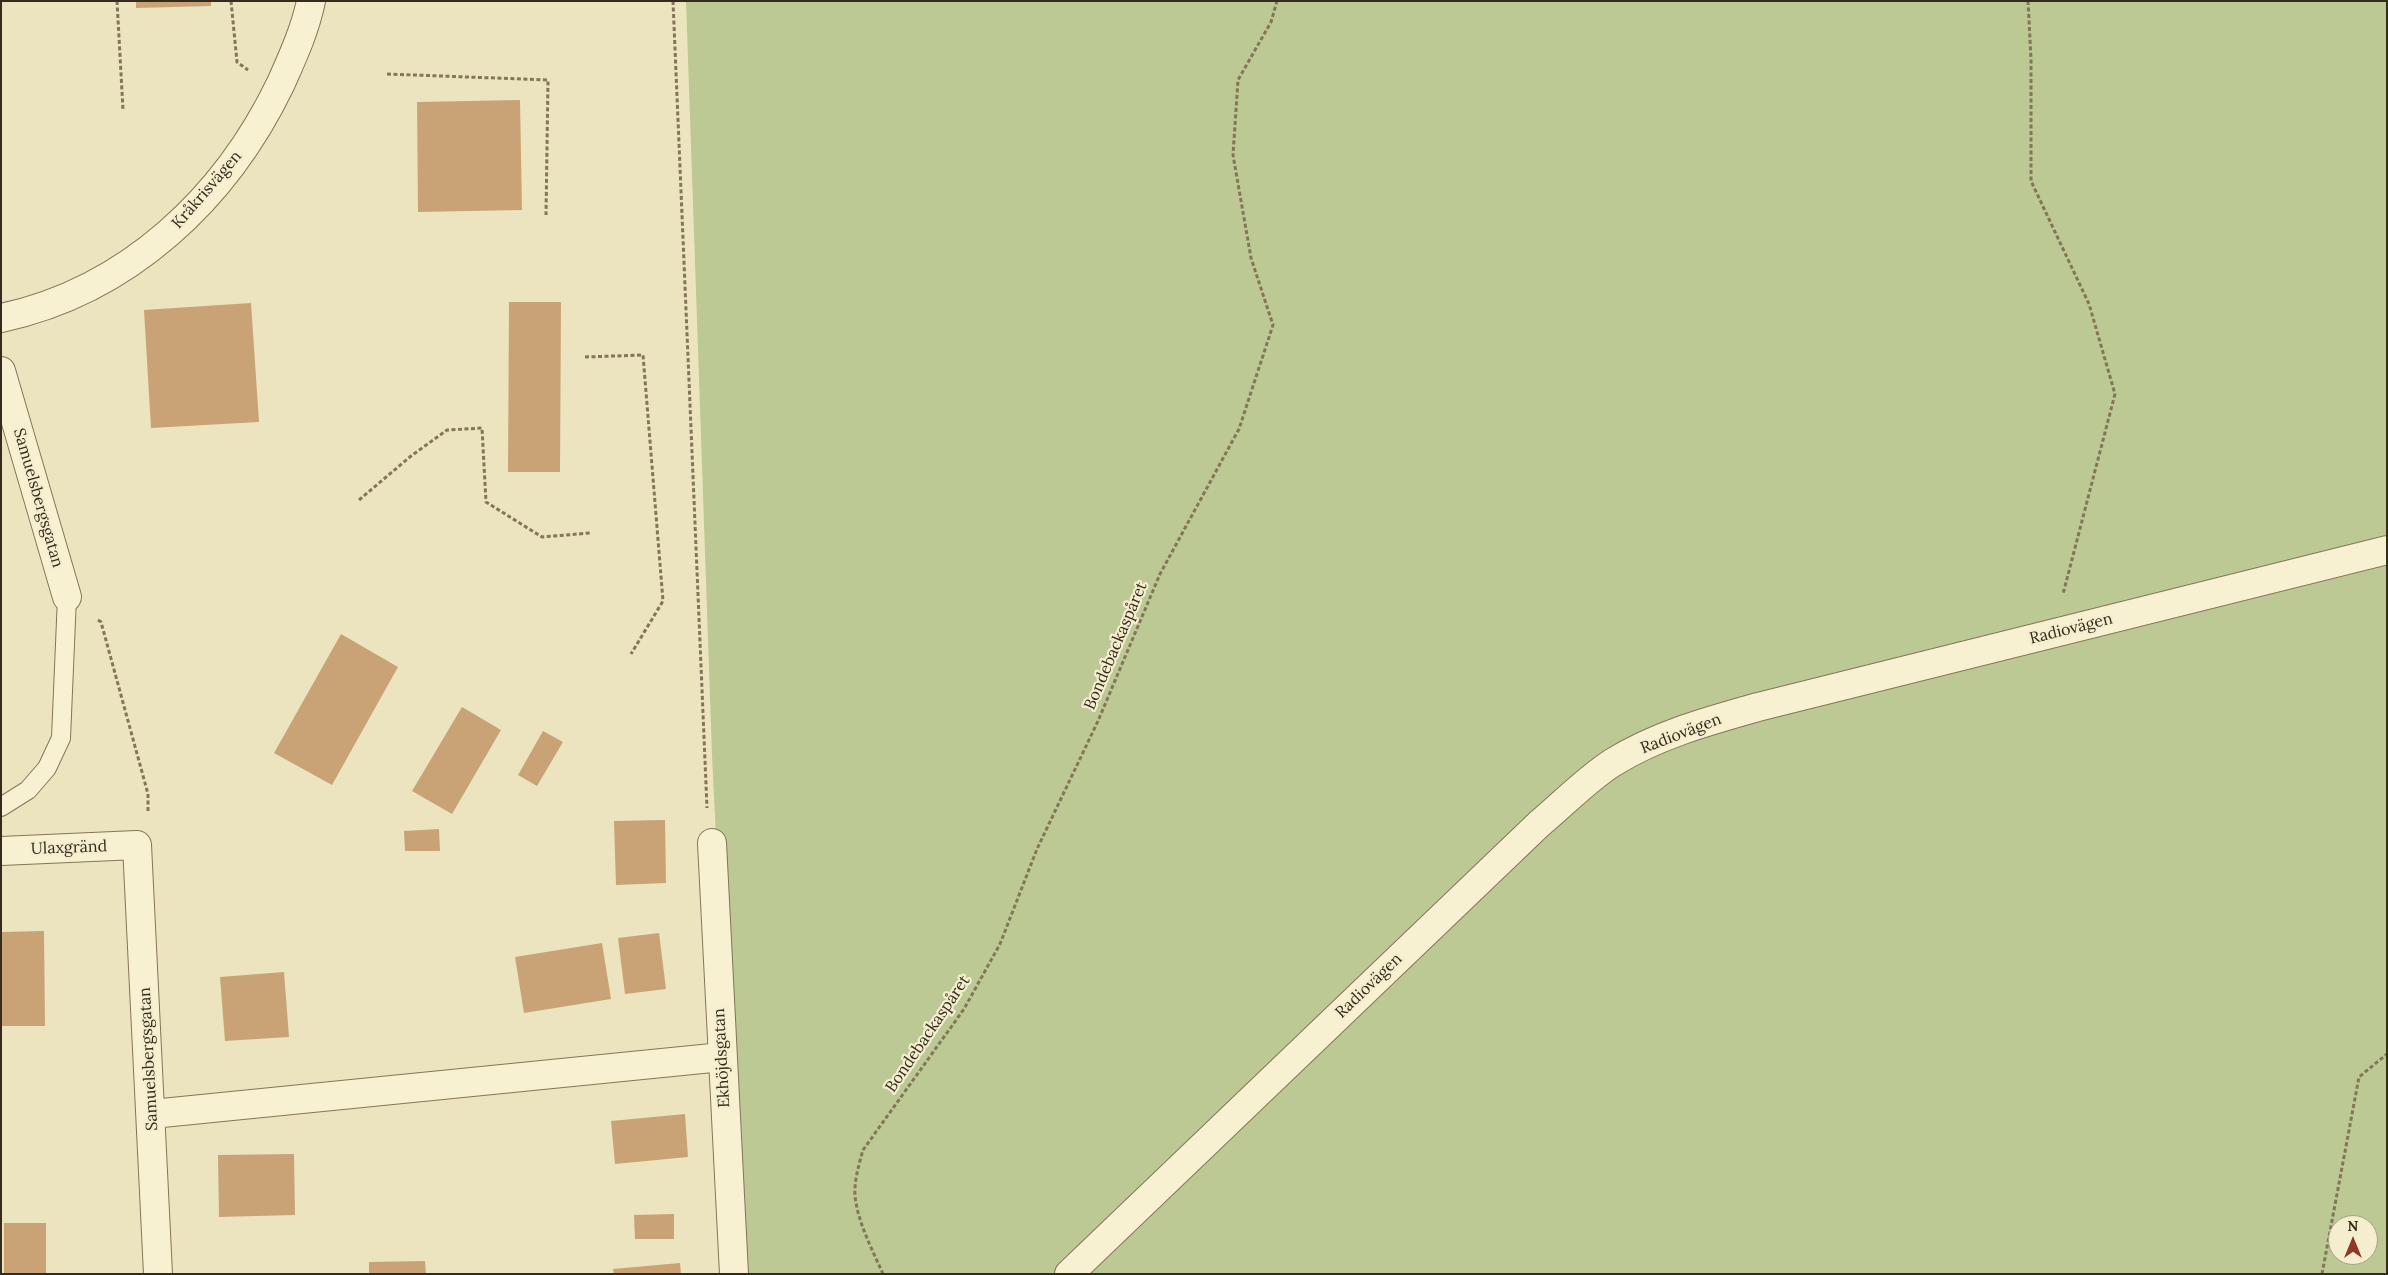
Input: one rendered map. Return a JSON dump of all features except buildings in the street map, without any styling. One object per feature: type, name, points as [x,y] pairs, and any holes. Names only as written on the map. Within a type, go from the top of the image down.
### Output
[{"type":"street","name":"Kråkrisvägen","points":[[1,318],[28,312],[69,297],[105,280],[136,260],[191,213],[221,179],[245,147],[277,90],[307,22],[311,1]]},
{"type":"street","name":"Samuelsbergsgatan","points":[[1,371],[67,597]]},
{"type":"street","name":"Radiovägen","points":[[1069,1274],[1539,824],[1612,764],[1659,739],[1705,722],[2387,550]]},
{"type":"street","name":"Ekhöjdsgatan","points":[[712,843],[734,1274]]},
{"type":"street","name":"Samuelsbergsgatan","points":[[137,845],[152,1114],[158,1274]]},
{"type":"street","name":"Ulaxgränd","points":[[1,851],[137,845]]},
{"type":"street","points":[[152,1114],[722,1057]]},
{"type":"lane","points":[[1,807],[28,790],[47,768],[60,738],[67,597]]},
{"type":"path","points":[[117,1],[123,110]]},
{"type":"path","points":[[231,1],[238,62],[277,90]]},
{"type":"path","points":[[673,1],[707,805],[712,843]]},
{"type":"path","name":"Bondebackaspåret","points":[[883,1274],[864,1232],[855,1196],[857,1174],[863,1150],[964,1009],[1000,944],[1037,849],[1098,721],[1160,574],[1239,429],[1273,325],[1251,258],[1234,155],[1238,80],[1271,22],[1277,1]]},
{"type":"path","points":[[2028,1],[2031,58],[2031,182],[2089,304],[2115,394],[2053,634]]},
{"type":"path","points":[[388,74],[548,80],[546,215]]},
{"type":"path","points":[[586,357],[643,355],[663,600],[631,654]]},
{"type":"path","points":[[359,500],[411,456],[447,430],[482,428],[486,502],[542,537],[590,533]]},
{"type":"path","points":[[67,597],[101,622],[148,794],[149,821],[137,845]]},
{"type":"path","points":[[2322,1274],[2359,1077],[2387,1054]]},
{"type":"green space","points":[[686,1],[2387,1],[2387,1274],[737,1274],[712,755]]}]
